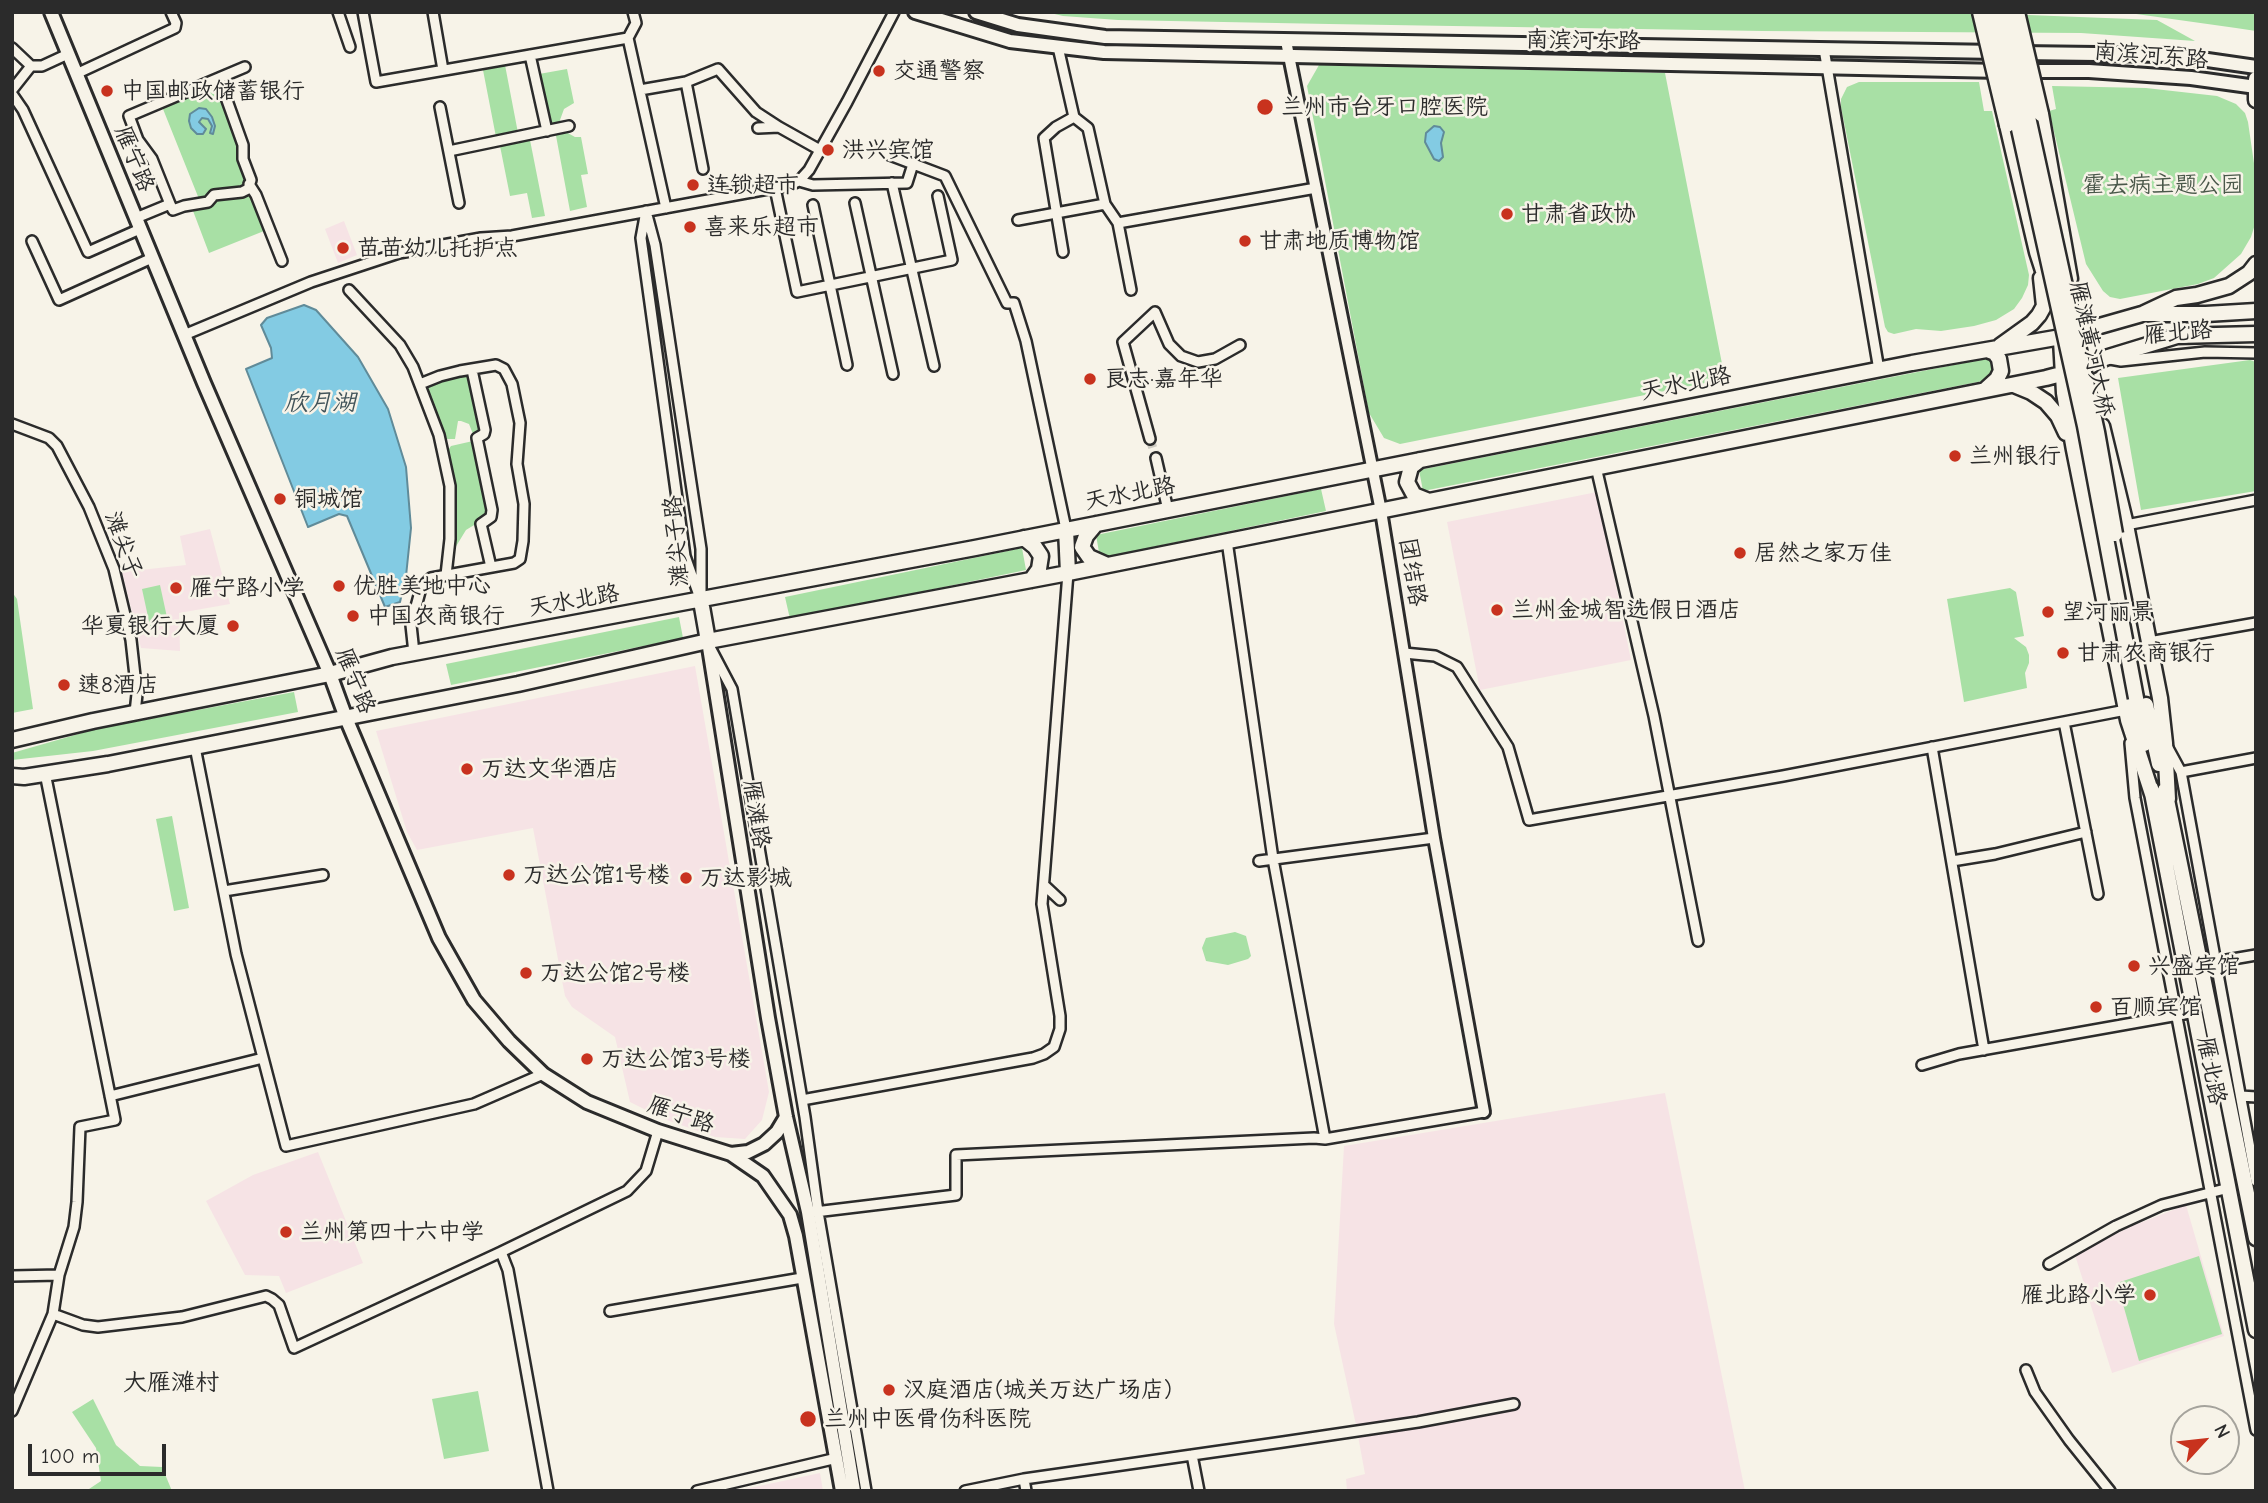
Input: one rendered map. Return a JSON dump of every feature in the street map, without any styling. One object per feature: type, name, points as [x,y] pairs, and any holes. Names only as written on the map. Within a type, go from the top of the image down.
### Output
[{"type":"main road","name":"雁宁路","points":[[51,12],[184,335],[330,674],[439,938],[474,1000],[509,1041],[543,1074],[587,1102],[657,1131],[731,1154],[763,1176],[790,1215],[802,1278]]},
{"type":"main road","name":"南滨河东路","points":[[915,12],[1010,41],[1104,52],[2089,71],[2191,78],[2255,88]]},
{"type":"main road","name":"南滨河东路","points":[[976,12],[1018,25],[1105,37],[2173,55],[2256,67]]},
{"type":"main road","points":[[1980,12],[2037,252],[2055,306],[2061,337],[2064,393],[2074,450],[2133,706],[2160,798]]},
{"type":"main road","name":"雁滩黄河大桥","points":[[1993,12],[2085,426],[2133,706]]},
{"type":"main road","name":"雁滩黄河大桥","points":[[2005,12],[2097,432],[2133,706]]},
{"type":"main road","points":[[2017,12],[2041,114],[2088,366],[2126,525],[2160,698],[2165,743],[2160,798]]},
{"type":"main road","points":[[1984,390],[1997,379],[2001,371],[1999,359],[1992,349],[2032,323],[2043,306],[2037,252]]},
{"type":"main road","points":[[2142,314],[2176,298],[2229,286],[2249,273],[2256,264]]},
{"type":"main road","name":"天水北路","points":[[13,739],[330,674],[414,653],[701,601],[1879,370],[2061,337],[2142,314],[2256,311]]},
{"type":"main road","points":[[16,778],[108,764],[346,718],[518,684],[708,641],[1068,573],[2013,385],[2088,366],[2177,336],[2256,334]]},
{"type":"main road","points":[[2013,385],[2046,402],[2058,416],[2074,450]]},
{"type":"main road","points":[[1420,460],[1411,467],[1407,482],[1415,495],[1429,501]]},
{"type":"main road","points":[[1096,524],[1086,537],[1083,547],[1089,557],[1107,565]]},
{"type":"main road","points":[[1066,529],[1068,573]]},
{"type":"main road","points":[[1024,538],[1041,556],[1041,564],[1031,580]]},
{"type":"main road","points":[[701,601],[708,641]]},
{"type":"main road","name":"雁滩路","points":[[708,641],[786,1117],[813,1212],[854,1491]]},
{"type":"main road","points":[[2133,706],[2160,798]]},
{"type":"main road","name":"雁北路","points":[[2160,798],[2195,1012],[2256,1330]]},
{"type":"main road","name":"雁北路","points":[[2160,798],[2256,1238]]},
{"type":"main road","points":[[731,1154],[748,1152],[764,1144],[777,1132],[786,1117]]},
{"type":"main road","points":[[802,1278],[842,1491]]},
{"type":"street","points":[[76,74],[175,28],[176,23],[171,12]]},
{"type":"street","points":[[338,12],[350,47]]},
{"type":"street","points":[[363,12],[376,82],[628,38]]},
{"type":"street","points":[[433,12],[443,70]]},
{"type":"street","points":[[633,12],[636,23],[628,38],[666,208]]},
{"type":"street","points":[[184,335],[311,282],[398,253],[481,238],[512,236],[775,188],[799,181],[809,170],[894,12]]},
{"type":"street","name":"团结路","points":[[1286,41],[1381,510],[1434,838],[1484,1112]]},
{"type":"street","points":[[1058,47],[1074,117],[1088,128],[1105,204],[1118,223],[1131,290]]},
{"type":"street","points":[[12,48],[31,66],[42,66],[68,54]]},
{"type":"street","points":[[1824,49],[1879,370]]},
{"type":"street","points":[[530,55],[547,131]]},
{"type":"street","points":[[31,66],[12,92],[23,110],[88,252],[170,204]]},
{"type":"street","points":[[219,78],[243,145],[243,159],[251,180],[248,189],[214,195],[208,202],[173,210],[152,159],[138,140],[129,116],[219,78],[246,67]]},
{"type":"street","points":[[640,90],[686,82],[718,69],[756,112],[820,150]]},
{"type":"street","points":[[686,82],[703,169]]},
{"type":"street","points":[[440,107],[459,203]]},
{"type":"street","points":[[1063,252],[1044,138],[1056,127],[1074,117]]},
{"type":"street","points":[[449,151],[569,126]]},
{"type":"street","points":[[758,128],[779,127]]},
{"type":"street","points":[[887,154],[945,176],[1007,303],[1014,303],[1026,341],[1066,529]]},
{"type":"street","points":[[799,181],[813,186],[907,183],[913,164]]},
{"type":"street","points":[[892,183],[933,366]]},
{"type":"street","points":[[249,184],[256,195],[282,261]]},
{"type":"street","points":[[775,188],[797,292],[952,261],[938,196]]},
{"type":"street","points":[[1118,223],[1316,188]]},
{"type":"street","points":[[855,203],[893,374]]},
{"type":"street","points":[[1018,220],[1105,204]]},
{"type":"street","points":[[813,205],[847,365]]},
{"type":"street","name":"滩尖子路","points":[[646,211],[655,245],[701,550],[701,601]]},
{"type":"street","name":"滩尖子路","points":[[646,211],[641,238],[683,542],[685,556],[701,601]]},
{"type":"street","points":[[32,241],[59,300],[152,258]]},
{"type":"street","points":[[349,290],[400,345],[420,384],[439,435],[450,484],[450,539],[446,575]]},
{"type":"street","points":[[1150,439],[1123,342],[1155,312],[1170,344],[1181,356],[1198,362],[1214,359],[1240,345]]},
{"type":"street","name":"雁北路","points":[[2105,359],[2121,361],[2205,352],[2256,353]]},
{"type":"street","points":[[414,653],[411,625],[421,588],[431,578],[514,563],[520,559],[524,504],[517,464],[520,422],[512,384],[504,369],[496,365],[440,376],[420,384]]},
{"type":"street","points":[[472,370],[485,430],[484,434],[477,438],[492,510],[491,517],[481,524],[491,567]]},
{"type":"street","name":"滩尖子","points":[[12,424],[49,438],[57,446],[89,507],[114,569],[131,640],[137,694],[135,713]]},
{"type":"street","points":[[1156,458],[1168,510]]},
{"type":"street","points":[[1596,467],[1671,794],[1698,941]]},
{"type":"street","points":[[2126,525],[2256,500]]},
{"type":"street","points":[[1227,541],[1273,859],[1325,1139]]},
{"type":"street","points":[[802,1100],[1033,1058],[1054,1047],[1060,1028],[1042,904],[1068,573]]},
{"type":"street","points":[[2149,642],[2256,623]]},
{"type":"street","points":[[708,641],[732,690],[802,1100],[813,1212],[866,1491]]},
{"type":"street","points":[[1404,653],[1435,656],[1457,667],[1508,747],[1530,820],[1783,776],[2064,722],[2133,706]]},
{"type":"street","name":"雁北路","points":[[2133,706],[2135,798],[2256,1430]]},
{"type":"street","points":[[2064,722],[2098,894]]},
{"type":"street","name":"雁北路","points":[[2165,743],[2181,772],[2255,1177]]},
{"type":"street","points":[[195,747],[236,954],[286,1146],[474,1104],[543,1074]]},
{"type":"street","points":[[1932,747],[1984,1050]]},
{"type":"street","points":[[2181,772],[2256,758]]},
{"type":"street","points":[[12,1411],[52,1314],[59,1275],[74,1227],[80,1127],[115,1120],[45,773]]},
{"type":"street","points":[[1952,862],[2086,832]]},
{"type":"street","points":[[1259,861],[1434,838]]},
{"type":"street","points":[[224,891],[323,875]]},
{"type":"street","points":[[1044,885],[1060,900]]},
{"type":"street","points":[[2215,962],[2256,955]]},
{"type":"street","points":[[1922,1066],[1959,1054],[2195,1012]]},
{"type":"street","points":[[110,1096],[263,1058]]},
{"type":"street","points":[[2241,1096],[2256,1097]]},
{"type":"street","points":[[813,1212],[956,1195],[956,1155],[1325,1139],[1484,1112]]},
{"type":"street","points":[[52,1314],[83,1325],[98,1327],[182,1317],[266,1296],[279,1305],[294,1348],[627,1191],[646,1171],[657,1131]]},
{"type":"street","points":[[2049,1264],[2116,1226],[2162,1205],[2229,1188]]},
{"type":"street","points":[[501,1252],[508,1270],[548,1491]]},
{"type":"street","points":[[12,1276],[59,1275]]},
{"type":"street","points":[[610,1311],[802,1278]]},
{"type":"street","points":[[2026,1370],[2035,1392],[2110,1491]]},
{"type":"street","points":[[965,1491],[1024,1479],[1418,1422],[1514,1404]]},
{"type":"street","points":[[1192,1455],[1199,1491]]},
{"type":"street","points":[[697,1491],[837,1458]]},
{"type":"street","points":[[1024,1479],[1026,1491]]},
{"type":"shaded area","name":"苗苗幼儿托护点","points":[[344,221],[357,255],[338,263],[325,229]]},
{"type":"shaded area","points":[[1597,492],[1631,660],[1480,690],[1447,522]]},
{"type":"shaded area","name":"雁宁路小学","points":[[210,529],[230,604],[179,613],[180,651],[141,648],[122,572],[186,565],[180,536]]},
{"type":"shaded area","points":[[695,666],[769,1092],[762,1120],[745,1139],[715,1137],[664,1119],[630,1102],[615,1037],[572,1007],[565,996],[533,828],[417,850],[407,832],[376,731]]},
{"type":"shaded area","points":[[1665,1093],[1745,1491],[1347,1491],[1346,1479],[1365,1474],[1334,1324],[1344,1146]]},
{"type":"shaded area","name":"兰州第四十六中学","points":[[318,1152],[363,1263],[286,1293],[279,1276],[245,1275],[206,1201],[253,1175]]},
{"type":"shaded area","name":"雁北路小学","points":[[2186,1205],[2224,1336],[2112,1373],[2075,1255],[2132,1226]]},
{"type":"shaded area","points":[[820,1473],[823,1491],[736,1491]]},
{"type":"green space","points":[[1046,12],[1951,12],[2157,20],[2195,41],[2081,33],[1762,31],[1118,20]]},
{"type":"green space","points":[[2122,12],[2256,12],[2256,31],[2236,28]]},
{"type":"green space","points":[[505,65],[518,133],[496,137],[483,70]]},
{"type":"green space","points":[[1319,65],[1665,73],[1725,379],[1400,444],[1384,438],[1369,413],[1307,86]]},
{"type":"green space","points":[[567,69],[574,103],[564,109],[560,120],[564,131],[581,137],[588,174],[581,175],[587,207],[570,211],[554,125],[549,126],[539,74]]},
{"type":"green space","points":[[216,82],[261,197],[269,229],[209,253],[190,203],[199,199],[161,104]]},
{"type":"green space","points":[[1859,82],[1979,82],[1984,111],[1992,111],[2029,275],[2028,285],[2014,309],[1996,320],[1974,326],[1941,331],[1916,329],[1894,334],[1888,332],[1841,107],[1841,99],[1847,87]]},
{"type":"green space","name":"霍去病主题公园","points":[[2052,86],[2146,88],[2217,96],[2236,104],[2245,113],[2248,122],[2256,177],[2256,221],[2241,254],[2214,278],[2198,284],[2120,299],[2110,297],[2103,291],[2086,264],[2049,111],[2056,109]]},
{"type":"green space","points":[[530,140],[545,216],[532,218],[527,193],[510,196],[500,146]]},
{"type":"green space","points":[[1994,357],[1998,378],[1423,491],[1419,470]]},
{"type":"green space","points":[[2250,360],[2256,362],[2256,491],[2141,510],[2118,378]]},
{"type":"green space","points":[[470,374],[482,429],[481,432],[473,434],[469,424],[458,421],[455,439],[447,439],[427,386],[429,383]]},
{"type":"green space","points":[[473,441],[489,515],[479,519],[479,522],[466,530],[455,548],[455,499],[448,450],[451,446]]},
{"type":"green space","points":[[1321,489],[1326,511],[1100,558],[1096,535]]},
{"type":"green space","points":[[1022,548],[1026,570],[790,619],[785,597]]},
{"type":"green space","points":[[160,585],[168,622],[150,626],[142,589]]},
{"type":"green space","points":[[2010,588],[2016,592],[2024,636],[2014,638],[2026,647],[2029,655],[2025,673],[2027,688],[1964,702],[1947,599]]},
{"type":"green space","points":[[12,592],[17,599],[33,709],[12,713]]},
{"type":"green space","points":[[679,617],[683,638],[451,685],[446,664]]},
{"type":"green space","points":[[294,692],[298,712],[93,751],[12,760],[12,753],[96,729]]},
{"type":"green space","points":[[172,816],[189,908],[174,911],[156,819]]},
{"type":"green space","points":[[1235,932],[1246,936],[1251,956],[1248,959],[1228,965],[1206,961],[1202,948],[1206,938]]},
{"type":"green space","points":[[2199,1256],[2222,1334],[2139,1361],[2117,1283]]},
{"type":"green space","points":[[478,1391],[489,1451],[444,1459],[432,1399]]},
{"type":"green space","points":[[93,1399],[116,1445],[140,1466],[162,1467],[172,1491],[86,1491],[101,1481],[96,1448],[72,1412]]},
{"type":"water","points":[[199,108],[206,109],[212,117],[215,126],[213,134],[210,133],[212,126],[208,119],[202,118],[199,122],[206,129],[203,134],[197,134],[191,128],[190,114]]},
{"type":"water","points":[[1434,126],[1440,127],[1444,132],[1441,143],[1443,157],[1439,161],[1434,159],[1425,142],[1426,133]]},
{"type":"water","name":"欣月湖","points":[[304,305],[316,310],[358,357],[388,409],[406,467],[411,528],[406,576],[400,602],[385,607],[347,516],[339,514],[308,527],[246,369],[272,358],[271,348],[261,325],[267,318]]},
{"type":"tunnel","points":[[1150,439],[1156,458]]},
{"type":"place","name":"交通警察","points":[[879,71]]},
{"type":"place","name":"中国邮政储蓄银行","points":[[107,91]]},
{"type":"place","name":"兰州市台牙口腔医院","points":[[1265,107]]},
{"type":"place","name":"洪兴宾馆","points":[[828,150]]},
{"type":"place","name":"连锁超市","points":[[693,185]]},
{"type":"place","name":"甘肃省政协","points":[[1507,214]]},
{"type":"place","name":"喜来乐超市","points":[[690,227]]},
{"type":"place","name":"甘肃地质博物馆","points":[[1245,241]]},
{"type":"place","name":"苗苗幼儿托护点","points":[[343,248]]},
{"type":"place","name":"良志·嘉年华","points":[[1090,379]]},
{"type":"place","name":"兰州银行","points":[[1955,456]]},
{"type":"place","name":"铜城馆","points":[[280,499]]},
{"type":"place","name":"居然之家万佳","points":[[1740,553]]},
{"type":"place","name":"优胜美地中心","points":[[339,586]]},
{"type":"place","name":"雁宁路小学","points":[[176,588]]},
{"type":"place","name":"兰州金城智选假日酒店","points":[[1497,610]]},
{"type":"place","name":"望河丽景","points":[[2048,612]]},
{"type":"place","name":"中国农商银行","points":[[353,616]]},
{"type":"place","name":"华夏银行大厦","points":[[233,626]]},
{"type":"place","name":"甘肃农商银行","points":[[2063,653]]},
{"type":"place","name":"速8酒店","points":[[64,685]]},
{"type":"place","name":"万达文华酒店","points":[[467,769]]},
{"type":"place","name":"万达公馆1号楼","points":[[509,875]]},
{"type":"place","name":"万达影城","points":[[686,878]]},
{"type":"place","name":"兴盛宾馆","points":[[2134,966]]},
{"type":"place","name":"万达公馆2号楼","points":[[526,973]]},
{"type":"place","name":"百顺宾馆","points":[[2096,1007]]},
{"type":"place","name":"万达公馆3号楼","points":[[587,1059]]},
{"type":"place","name":"兰州第四十六中学","points":[[286,1232]]},
{"type":"place","name":"雁北路小学","points":[[2150,1295]]},
{"type":"place","name":"汉庭酒店(城关万达广场店)","points":[[889,1390]]},
{"type":"place","name":"兰州中医骨伤科医院","points":[[808,1419]]},
{"type":"district","name":"大雁滩村","points":[[171,1383]]}]
